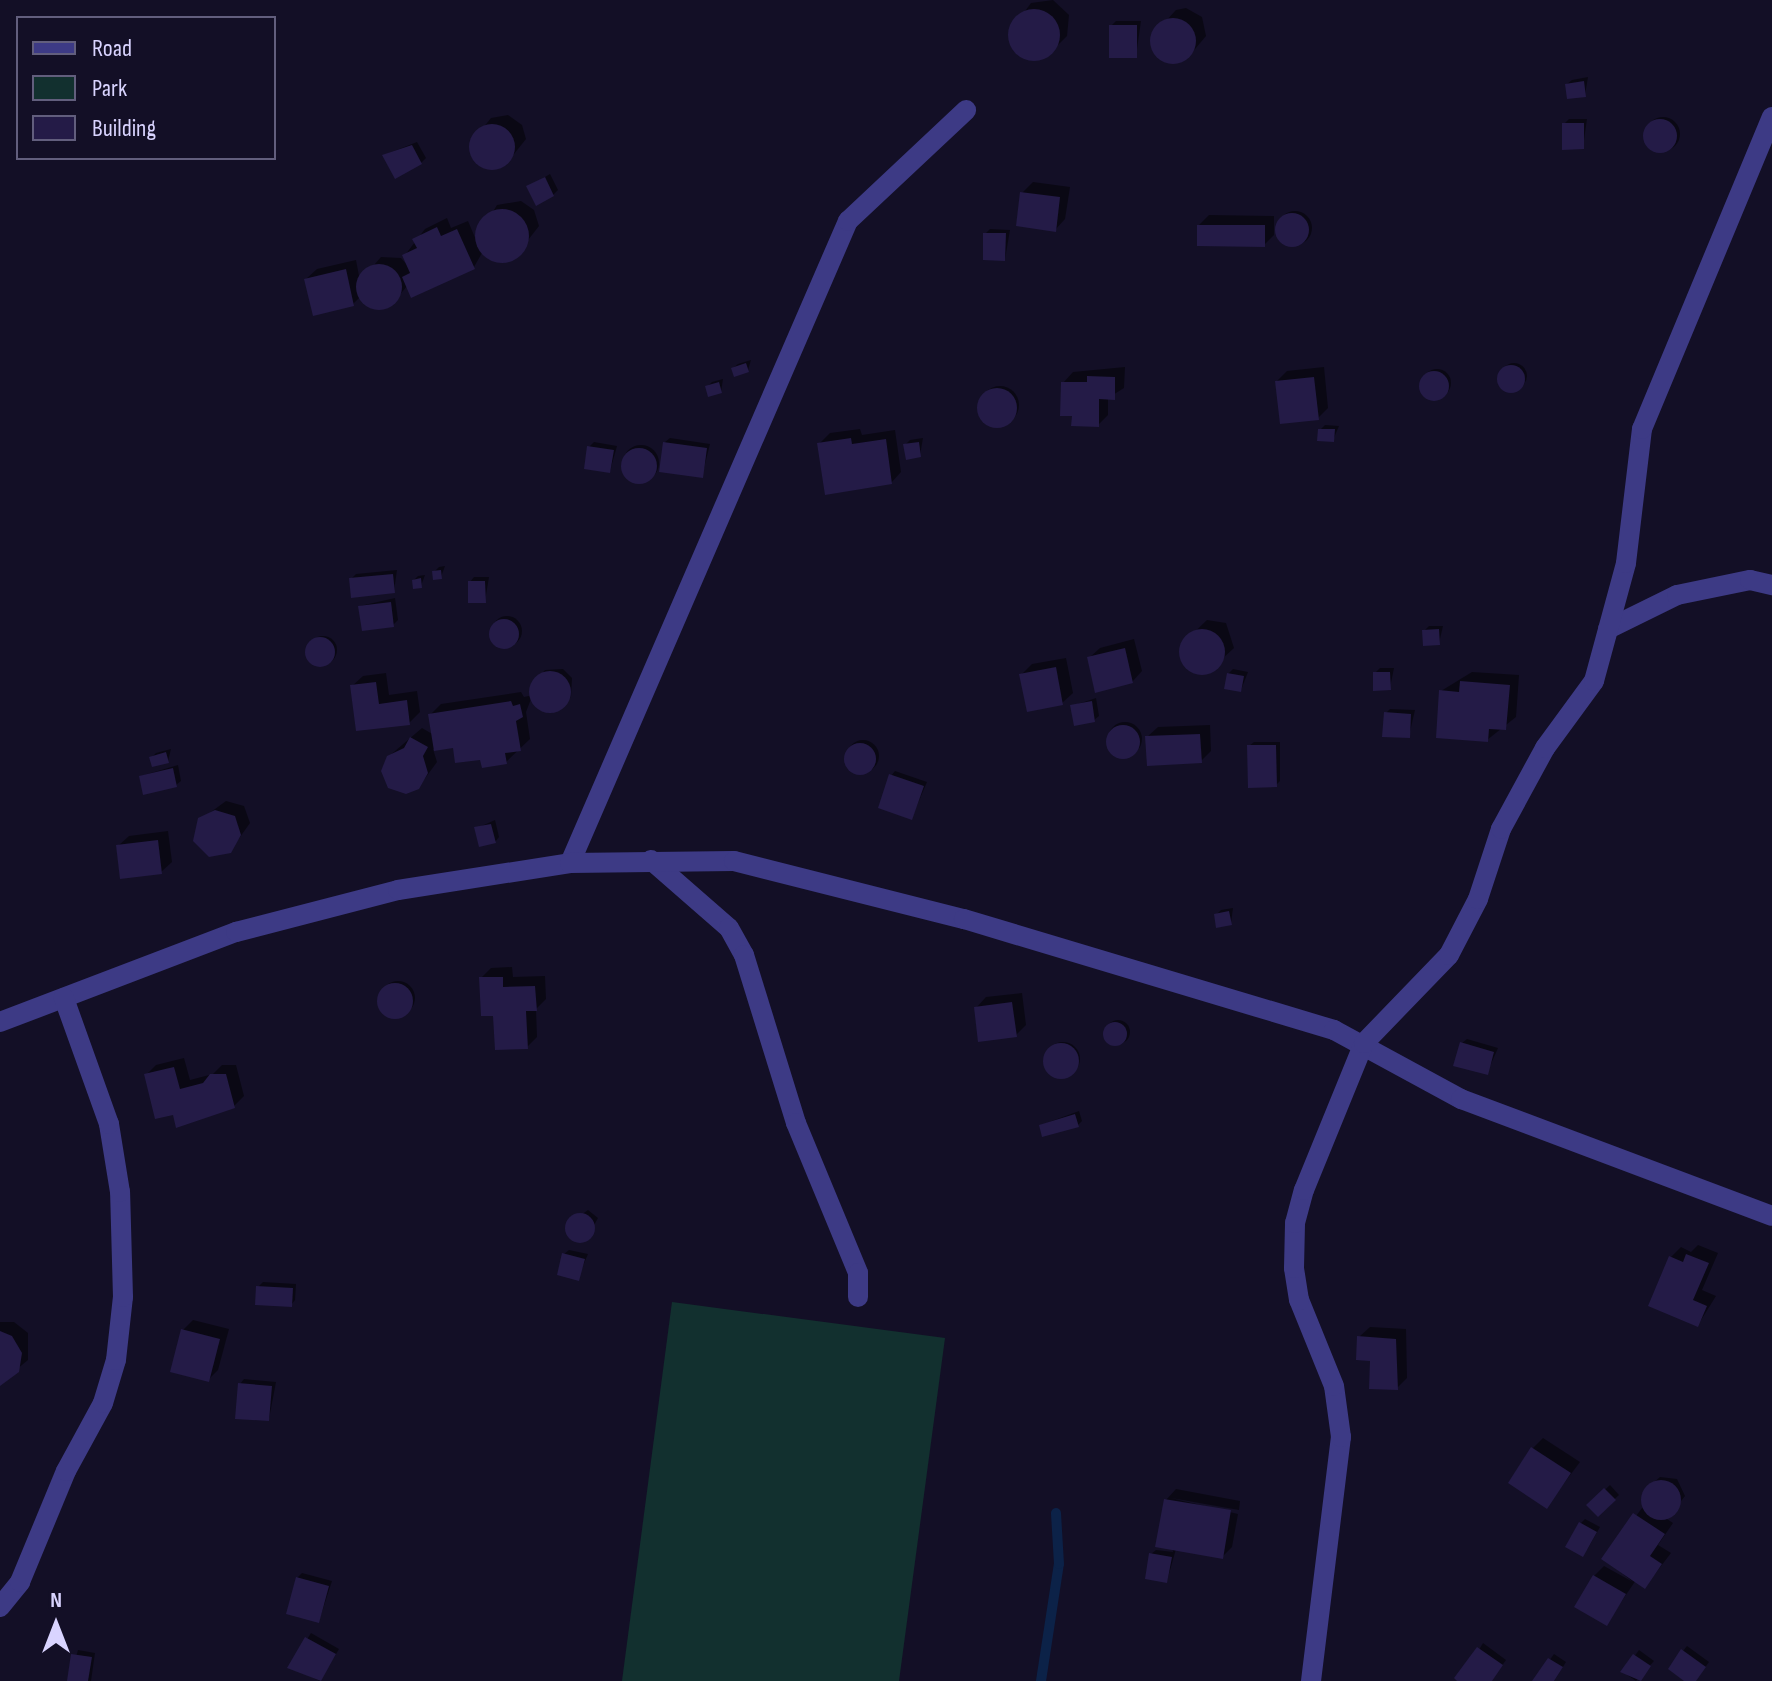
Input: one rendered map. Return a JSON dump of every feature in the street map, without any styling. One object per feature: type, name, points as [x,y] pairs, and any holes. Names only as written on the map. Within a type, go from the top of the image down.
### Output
[{"type":"street","points":[[570,863],[848,221],[966,110]]},
{"type":"street","points":[[1311,1681],[1341,1426],[1334,1386],[1299,1300],[1293,1245],[1304,1190],[1364,1043],[1427,983],[1462,933],[1501,829],[1545,748],[1594,681],[1626,563],[1642,429],[1772,117]]},
{"type":"street","points":[[1608,629],[1677,595],[1750,580],[1772,585]]},
{"type":"street","points":[[651,860],[729,928],[744,955],[796,1123],[858,1273],[858,1297]]},
{"type":"street","points":[[0,1022],[236,932],[398,890],[570,863],[734,861],[779,868],[1135,969],[1364,1043],[1461,1099],[1772,1216]]},
{"type":"street","points":[[0,1607],[20,1582],[66,1471],[103,1403],[116,1360],[123,1297],[120,1192],[109,1124],[64,998]]},
{"type":"green space","points":[[672,1302],[945,1338],[899,1681],[622,1681]]},
{"type":"building","points":[[1034,9],[1053,16],[1060,35],[1053,54],[1034,61],[1015,54],[1008,35],[1015,16]]},
{"type":"building","points":[[1173,18],[1190,24],[1196,41],[1190,58],[1173,64],[1156,58],[1150,41],[1156,24]]},
{"type":"building","points":[[1109,25],[1137,25],[1137,58],[1109,58]]},
{"type":"building","points":[[1584,81],[1586,97],[1567,99],[1565,84]]},
{"type":"building","points":[[1660,119],[1672,124],[1677,136],[1672,148],[1660,153],[1648,148],[1643,136],[1648,124]]},
{"type":"building","points":[[1562,123],[1584,123],[1584,149],[1562,150]]},
{"type":"building","points":[[492,124],[508,131],[515,147],[508,163],[492,170],[476,163],[469,147],[476,131]]},
{"type":"building","points":[[412,145],[422,164],[395,179],[382,155]]},
{"type":"building","points":[[545,177],[554,196],[536,206],[526,186]]},
{"type":"building","points":[[1020,192],[1060,197],[1056,232],[1016,226]]},
{"type":"building","points":[[502,209],[521,217],[529,236],[521,255],[502,263],[483,255],[475,236],[483,217]]},
{"type":"building","points":[[1292,213],[1304,218],[1309,230],[1304,242],[1292,247],[1280,242],[1275,230],[1280,218]]},
{"type":"building","points":[[1197,225],[1265,225],[1265,247],[1197,246]]},
{"type":"building","points":[[437,227],[441,236],[457,229],[475,269],[411,298],[402,277],[410,273],[402,255],[417,248],[412,239]]},
{"type":"building","points":[[983,233],[1006,233],[1005,261],[983,260]]},
{"type":"building","points":[[379,264],[395,271],[402,287],[395,303],[379,310],[363,303],[356,287],[363,271]]},
{"type":"building","points":[[346,269],[354,306],[313,316],[304,279]]},
{"type":"building","points":[[746,363],[749,372],[734,377],[731,368]]},
{"type":"building","points":[[1511,365],[1521,369],[1525,379],[1521,389],[1511,393],[1501,389],[1497,379],[1501,369]]},
{"type":"building","points":[[1434,371],[1445,375],[1449,386],[1445,397],[1434,401],[1423,397],[1419,386],[1423,375]]},
{"type":"building","points":[[1087,376],[1115,377],[1115,400],[1099,399],[1099,427],[1071,426],[1072,416],[1060,416],[1061,382],[1087,382]]},
{"type":"building","points":[[1314,377],[1319,420],[1280,424],[1275,381]]},
{"type":"building","points":[[719,382],[722,393],[708,397],[705,386]]},
{"type":"building","points":[[997,388],[1011,394],[1017,408],[1011,422],[997,428],[983,422],[977,408],[983,394]]},
{"type":"building","points":[[1318,429],[1335,429],[1334,442],[1317,441]]},
{"type":"building","points":[[851,438],[852,444],[886,439],[892,484],[825,495],[817,443]]},
{"type":"building","points":[[663,442],[707,448],[703,478],[659,472]]},
{"type":"building","points":[[919,442],[921,457],[906,460],[903,444]]},
{"type":"building","points":[[587,446],[614,450],[610,473],[584,469]]},
{"type":"building","points":[[639,448],[652,453],[657,466],[652,479],[639,484],[626,479],[621,466],[626,453]]},
{"type":"building","points":[[441,570],[442,579],[433,580],[432,571]]},
{"type":"building","points":[[393,574],[395,593],[351,598],[349,578]]},
{"type":"building","points":[[421,578],[422,588],[413,589],[412,580]]},
{"type":"building","points":[[468,581],[485,581],[486,603],[468,603]]},
{"type":"building","points":[[391,602],[394,627],[362,631],[358,606]]},
{"type":"building","points":[[504,619],[515,623],[519,634],[515,645],[504,649],[493,645],[489,634],[493,623]]},
{"type":"building","points":[[1202,629],[1218,636],[1225,652],[1218,668],[1202,675],[1186,668],[1179,652],[1186,636]]},
{"type":"building","points":[[1439,629],[1440,645],[1423,646],[1422,630]]},
{"type":"building","points":[[320,637],[326,638],[334,646],[334,658],[326,666],[320,667],[314,666],[306,658],[305,652],[306,646],[314,638]]},
{"type":"building","points":[[1125,648],[1133,683],[1095,693],[1087,657]]},
{"type":"building","points":[[1056,667],[1063,705],[1027,712],[1019,674]]},
{"type":"building","points":[[550,671],[565,677],[571,692],[565,707],[550,713],[535,707],[529,692],[535,677]]},
{"type":"building","points":[[1373,672],[1390,672],[1391,690],[1373,691]]},
{"type":"building","points":[[1227,673],[1244,676],[1241,692],[1224,689]]},
{"type":"building","points":[[1460,681],[1510,685],[1506,730],[1489,729],[1488,742],[1436,738],[1439,690],[1459,692]]},
{"type":"building","points":[[376,682],[379,704],[407,700],[410,725],[356,731],[350,685]]},
{"type":"building","points":[[511,701],[513,706],[520,704],[523,717],[516,721],[521,751],[505,753],[507,764],[482,768],[480,760],[455,763],[453,748],[434,751],[428,714]]},
{"type":"building","points":[[1092,701],[1095,722],[1074,726],[1070,705]]},
{"type":"building","points":[[1384,712],[1411,714],[1410,738],[1382,737]]},
{"type":"building","points":[[1123,725],[1135,730],[1140,742],[1135,754],[1123,759],[1111,754],[1106,742],[1111,730]]},
{"type":"building","points":[[1200,734],[1202,763],[1147,766],[1145,736]]},
{"type":"building","points":[[410,737],[428,747],[423,756],[428,773],[419,789],[406,794],[388,788],[381,771],[387,756],[404,748]]},
{"type":"building","points":[[860,743],[871,748],[876,759],[871,770],[860,775],[849,770],[844,759],[849,748]]},
{"type":"building","points":[[1247,745],[1276,745],[1277,787],[1248,788]]},
{"type":"building","points":[[166,752],[169,763],[152,767],[149,757]]},
{"type":"building","points":[[173,768],[177,787],[143,795],[139,776]]},
{"type":"building","points":[[889,774],[924,786],[912,820],[878,808]]},
{"type":"building","points":[[215,810],[235,816],[241,835],[231,853],[209,857],[193,841],[198,818]]},
{"type":"building","points":[[491,824],[496,843],[479,847],[474,827]]},
{"type":"building","points":[[158,840],[162,874],[120,879],[116,845]]},
{"type":"building","points":[[1229,911],[1232,925],[1216,928],[1214,914]]},
{"type":"building","points":[[479,977],[503,977],[503,987],[535,986],[537,1011],[526,1011],[528,1049],[495,1050],[493,1016],[481,1016]]},
{"type":"building","points":[[395,983],[408,988],[413,1001],[408,1014],[395,1019],[382,1014],[377,1001],[382,988]]},
{"type":"building","points":[[1012,1002],[1017,1037],[978,1042],[974,1007]]},
{"type":"building","points":[[1115,1022],[1124,1025],[1127,1034],[1124,1043],[1115,1046],[1106,1043],[1103,1034],[1106,1025]]},
{"type":"building","points":[[1460,1042],[1494,1052],[1488,1075],[1453,1066]]},
{"type":"building","points":[[1061,1043],[1074,1048],[1079,1061],[1074,1074],[1061,1079],[1048,1074],[1043,1061],[1048,1048]]},
{"type":"building","points":[[174,1067],[180,1089],[203,1083],[210,1074],[226,1074],[235,1108],[176,1128],[173,1115],[155,1119],[144,1074]]},
{"type":"building","points":[[1075,1114],[1079,1127],[1042,1137],[1039,1125]]},
{"type":"building","points":[[580,1213],[591,1217],[595,1228],[591,1239],[580,1243],[569,1239],[565,1228],[569,1217]]},
{"type":"building","points":[[562,1253],[585,1259],[579,1281],[557,1275]]},
{"type":"building","points":[[1686,1254],[1709,1263],[1693,1300],[1707,1306],[1698,1327],[1648,1306],[1669,1256],[1683,1262]]},
{"type":"building","points":[[256,1286],[293,1288],[292,1307],[255,1305]]},
{"type":"building","points":[[181,1329],[220,1339],[209,1382],[170,1372]]},
{"type":"building","points":[[0,1331],[12,1336],[22,1353],[19,1372],[0,1386]]},
{"type":"building","points":[[1357,1336],[1396,1339],[1398,1390],[1369,1389],[1370,1361],[1356,1360]]},
{"type":"building","points":[[238,1383],[272,1386],[269,1421],[235,1419]]},
{"type":"building","points":[[1531,1447],[1571,1473],[1547,1509],[1508,1483]]},
{"type":"building","points":[[1661,1480],[1675,1486],[1681,1500],[1675,1514],[1661,1520],[1647,1514],[1641,1500],[1647,1486]]},
{"type":"building","points":[[1604,1488],[1616,1500],[1598,1517],[1586,1505]]},
{"type":"building","points":[[1164,1499],[1231,1510],[1223,1559],[1155,1547]]},
{"type":"building","points":[[1633,1513],[1665,1534],[1650,1556],[1662,1564],[1645,1589],[1601,1559]]},
{"type":"building","points":[[1579,1522],[1597,1532],[1583,1557],[1565,1547]]},
{"type":"building","points":[[1149,1553],[1172,1557],[1167,1583],[1145,1579]]},
{"type":"building","points":[[1593,1575],[1626,1594],[1607,1626],[1574,1607]]},
{"type":"building","points":[[296,1577],[329,1586],[319,1623],[286,1614]]},
{"type":"building","points":[[305,1637],[336,1654],[321,1681],[287,1668]]},
{"type":"building","points":[[1477,1647],[1503,1665],[1492,1681],[1457,1681],[1454,1678]]},
{"type":"building","points":[[1681,1649],[1706,1667],[1696,1681],[1684,1681],[1668,1669]]},
{"type":"building","points":[[71,1654],[92,1657],[88,1681],[67,1681]]},
{"type":"building","points":[[1633,1654],[1651,1666],[1641,1681],[1620,1672]]},
{"type":"building","points":[[1548,1658],[1563,1667],[1554,1681],[1532,1681]]},
{"type":"waterway","points":[[1041,1681],[1059,1564],[1056,1513]]}]
